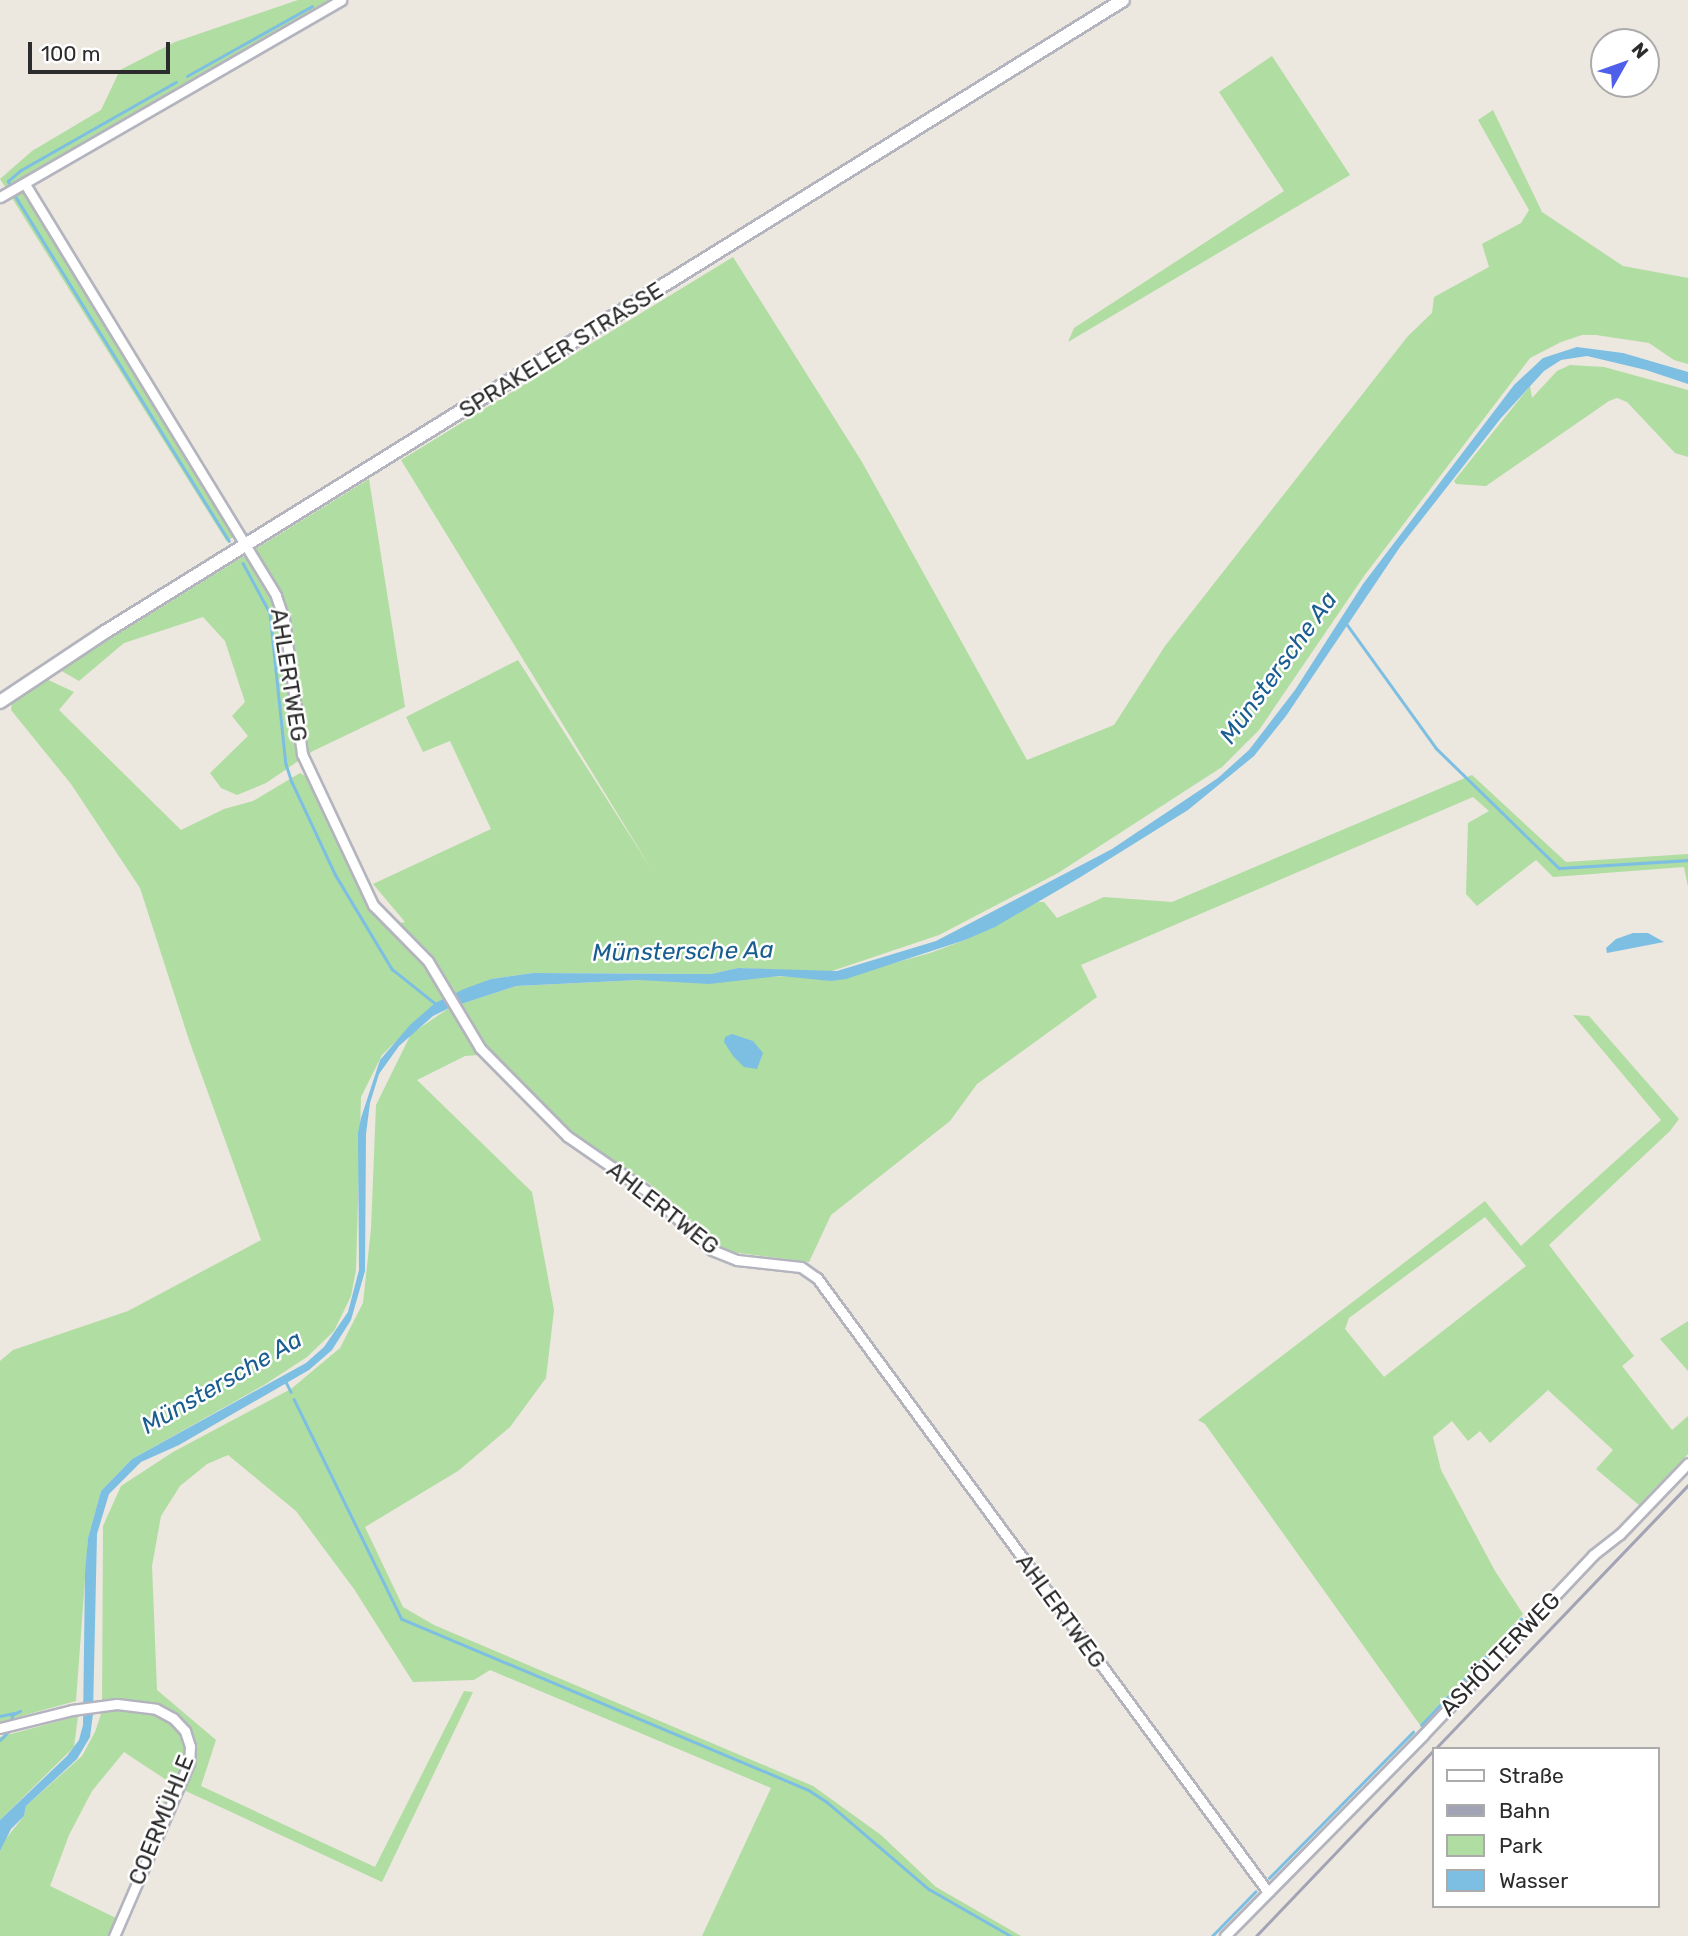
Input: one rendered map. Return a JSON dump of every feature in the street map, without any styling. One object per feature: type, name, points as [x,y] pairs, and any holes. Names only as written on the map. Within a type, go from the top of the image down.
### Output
[{"type":"main road","name":"SPRAKELER STRASSE","points":[[0,702],[105,632],[1123,0]]},
{"type":"street","points":[[3,195],[341,0]]},
{"type":"street","name":"AHLERTWEG","points":[[21,186],[247,545],[276,596],[284,619],[297,736],[304,762],[373,905],[421,952],[480,1048],[567,1136],[648,1192],[705,1245],[737,1260],[801,1267],[817,1278],[1268,1892]]},
{"type":"street","name":"ASHÖLTERWEG","points":[[1225,1936],[1593,1556],[1620,1534],[1688,1463]]},
{"type":"street","name":"COERMÜHLE","points":[[0,1728],[100,1704],[138,1704],[173,1718],[185,1731],[190,1746],[188,1763],[114,1936]]},
{"type":"green space","points":[[298,0],[329,0],[6,188],[0,179],[32,151],[101,110],[120,70],[175,42]]},
{"type":"green space","points":[[1272,56],[1350,175],[1068,342],[1074,328],[1284,191],[1219,92]]},
{"type":"green space","points":[[1493,110],[1542,212],[1623,266],[1688,278],[1688,364],[1674,360],[1649,343],[1596,335],[1582,335],[1561,342],[1530,358],[1364,576],[1259,730],[1222,767],[1058,873],[939,935],[829,972],[738,968],[711,974],[533,973],[491,979],[435,1003],[382,1055],[361,1097],[356,1270],[351,1296],[334,1331],[307,1357],[264,1385],[132,1459],[101,1491],[88,1538],[76,1701],[0,1722],[0,1361],[13,1350],[128,1311],[261,1240],[189,1040],[140,888],[71,784],[11,710],[12,702],[44,678],[74,692],[59,710],[181,830],[224,809],[253,801],[300,773],[307,777],[371,909],[385,926],[405,922],[373,884],[491,829],[450,741],[423,752],[406,717],[518,660],[652,870],[401,460],[733,257],[862,462],[1027,760],[1114,725],[1165,646],[1408,336],[1432,313],[1434,297],[1489,267],[1482,244],[1521,223],[1529,210],[1478,120]]},
{"type":"green space","points":[[23,191],[238,534],[227,541],[12,198]]},
{"type":"green space","points":[[1570,365],[1604,367],[1688,390],[1688,457],[1675,453],[1627,402],[1617,398],[1486,486],[1456,484],[1454,481],[1530,386],[1532,398],[1557,371]]},
{"type":"green space","points":[[369,479],[405,707],[313,751],[266,783],[237,795],[221,788],[210,773],[248,736],[232,716],[245,702],[225,641],[203,617],[124,643],[79,681],[60,670]]},
{"type":"green space","points":[[1472,775],[1566,862],[1688,854],[1688,887],[1684,867],[1553,877],[1536,860],[1477,906],[1466,894],[1468,823],[1489,811],[1473,797],[1081,965],[1097,997],[977,1084],[950,1121],[831,1215],[809,1262],[724,1251],[649,1183],[571,1135],[490,1054],[465,1056],[417,1080],[532,1192],[554,1310],[546,1378],[510,1427],[458,1471],[365,1527],[403,1607],[434,1625],[813,1786],[881,1835],[936,1887],[1021,1936],[702,1936],[771,1788],[490,1670],[474,1680],[413,1682],[354,1589],[296,1511],[228,1455],[207,1464],[180,1486],[161,1516],[152,1566],[157,1690],[216,1740],[201,1786],[375,1867],[464,1691],[473,1692],[382,1882],[175,1786],[148,1838],[171,1783],[124,1752],[92,1791],[69,1835],[50,1886],[116,1918],[110,1936],[0,1936],[0,1851],[4,1841],[24,1816],[26,1806],[82,1756],[95,1732],[102,1711],[103,1526],[121,1486],[173,1452],[291,1389],[340,1348],[363,1303],[371,1229],[376,1105],[411,1034],[449,1008],[516,986],[639,980],[730,981],[754,977],[801,976],[831,981],[930,953],[965,940],[1038,902],[1044,902],[1057,918],[1104,897],[1172,902]]},
{"type":"green space","points":[[1573,1015],[1589,1016],[1679,1119],[1670,1131],[1549,1245],[1634,1356],[1622,1366],[1672,1430],[1688,1416],[1688,1454],[1639,1505],[1596,1469],[1613,1450],[1548,1390],[1490,1443],[1480,1431],[1468,1441],[1452,1421],[1433,1437],[1441,1470],[1495,1571],[1523,1614],[1420,1725],[1205,1424],[1198,1420],[1485,1201],[1521,1246],[1661,1120]],"holes":[[[1485,1217],[1526,1266],[1384,1377],[1345,1329],[1349,1318]]]},
{"type":"green space","points":[[1688,1321],[1688,1371],[1660,1339]]},
{"type":"green space","points":[[78,1716],[74,1747],[0,1820],[0,1737]]},
{"type":"water","points":[[1577,347],[1623,353],[1688,372],[1688,384],[1646,370],[1587,356],[1561,360],[1544,371],[1501,418],[1400,547],[1286,716],[1254,756],[1188,810],[1079,878],[995,927],[965,940],[846,979],[831,981],[780,976],[709,984],[639,980],[516,986],[433,1016],[399,1046],[379,1074],[370,1103],[366,1134],[365,1271],[351,1320],[332,1350],[309,1370],[179,1445],[141,1462],[109,1494],[97,1534],[93,1714],[90,1737],[77,1759],[26,1806],[24,1816],[11,1829],[0,1851],[0,1820],[67,1756],[79,1740],[83,1725],[88,1538],[101,1491],[132,1459],[306,1363],[324,1347],[348,1312],[359,1270],[358,1133],[361,1118],[380,1060],[410,1025],[435,1003],[464,989],[491,979],[533,973],[711,974],[738,968],[837,971],[936,941],[1112,849],[1218,778],[1249,750],[1295,690],[1363,584],[1514,385],[1543,358]]},
{"type":"water","points":[[1633,933],[1648,933],[1664,942],[1607,953],[1606,948],[1616,939]]},
{"type":"water","points":[[732,1034],[753,1041],[763,1053],[757,1069],[744,1067],[733,1056],[724,1042],[725,1037]]},
{"type":"waterway","points":[[187,76],[312,6]]},
{"type":"waterway","points":[[10,188],[8,181],[21,170],[176,82]]},
{"type":"waterway","points":[[14,194],[229,541]]},
{"type":"waterway","points":[[243,563],[270,613],[286,764],[292,782],[335,874],[392,969],[436,1004]]},
{"type":"waterway","points":[[1346,623],[1436,748],[1559,868],[1688,860]]},
{"type":"waterway","points":[[286,1382],[291,1392]]},
{"type":"waterway","points":[[294,1399],[402,1619],[807,1789],[827,1802],[929,1889],[1011,1936]]},
{"type":"waterway","points":[[1421,1725],[1521,1619]]},
{"type":"waterway","points":[[0,1740],[9,1731],[12,1715],[20,1711]]},
{"type":"waterway","points":[[0,1716],[14,1713]]},
{"type":"waterway","points":[[1269,1878],[1413,1732]]},
{"type":"waterway","points":[[1212,1936],[1255,1892]]},
{"type":"railway","points":[[1437,1747],[1688,1485]]},
{"type":"railway","points":[[1256,1936],[1432,1752]]},
{"type":"water label","name":"Münstersche Aa","points":[[1279,668]]},
{"type":"water label","name":"Münstersche Aa","points":[[683,952]]},
{"type":"water label","name":"Münstersche Aa","points":[[222,1383]]}]
